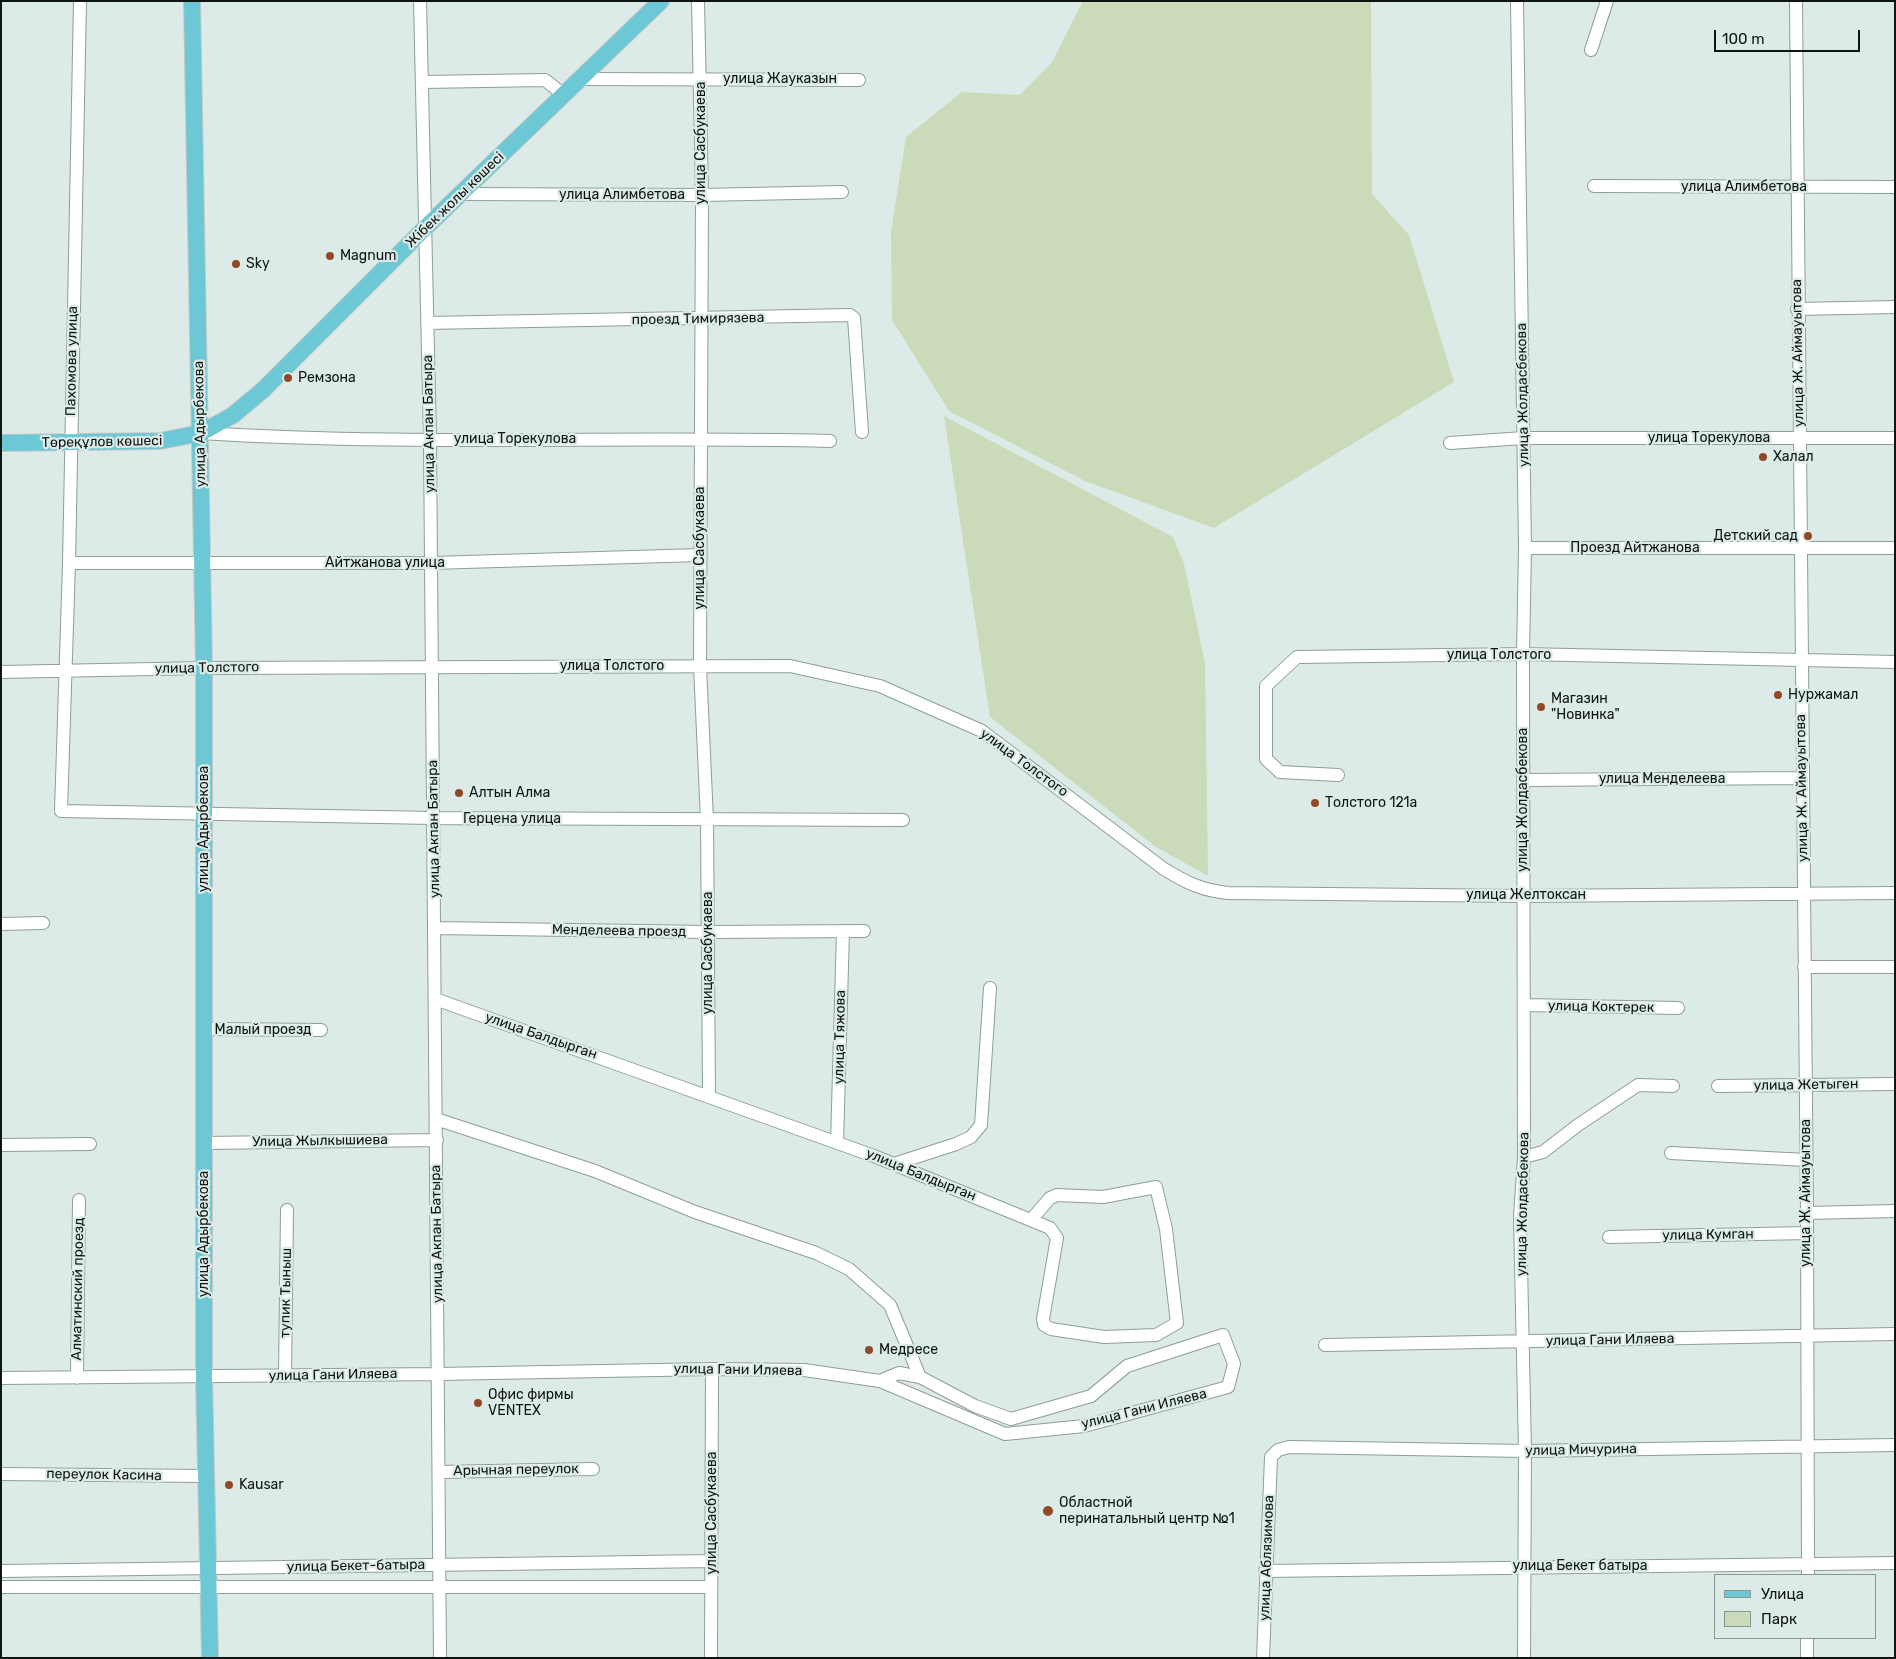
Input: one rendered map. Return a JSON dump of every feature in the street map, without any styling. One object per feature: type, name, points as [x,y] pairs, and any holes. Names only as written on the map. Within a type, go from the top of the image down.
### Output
[{"type":"main road","name":"улица Адырбекова","points":[[192,1],[194,220],[203,563],[204,1377],[210,1658]]},
{"type":"main road","name":"Жібек жолы көшесі","points":[[201,433],[249,403],[424,229],[661,1]]},
{"type":"main road","name":"Төреқұлов көшесі","points":[[1,443],[160,441],[201,433]]},
{"type":"street","name":"Пахомова улица","points":[[61,811],[69,563],[80,1]]},
{"type":"street","name":"улица Акпан Батыра","points":[[420,1],[430,439],[440,1658]]},
{"type":"street","name":"улица Сасбукаева","points":[[698,1],[702,195],[700,666],[707,820],[709,1095]]},
{"type":"street","name":"улица Жолдасбекова","points":[[1517,1],[1525,548],[1523,654],[1524,1157],[1520,1217],[1525,1451],[1524,1658]]},
{"type":"street","points":[[1591,50],[1608,1]]},
{"type":"street","name":"улица Ж. Аймауытова","points":[[1796,1],[1798,438],[1807,1213],[1808,1570]]},
{"type":"street","name":"улица Жауказын","points":[[580,79],[859,80]]},
{"type":"street","points":[[423,82],[545,80],[564,95]]},
{"type":"street","name":"улица Алимбетова","points":[[1594,186],[1895,187]]},
{"type":"street","name":"улица Алимбетова","points":[[461,194],[702,195],[842,192]]},
{"type":"street","points":[[1797,309],[1895,307]]},
{"type":"street","name":"проезд Тимирязева","points":[[427,323],[853,316],[862,432]]},
{"type":"street","name":"улица Торекулова","points":[[201,433],[252,436],[430,439],[700,438],[830,441]]},
{"type":"street","name":"улица Торекулова","points":[[1450,443],[1524,438],[1895,438]]},
{"type":"street","name":"Проезд Айтжанова","points":[[1525,548],[1895,548]]},
{"type":"street","name":"Айтжанова улица","points":[[69,563],[431,563],[700,555]]},
{"type":"street","name":"улица Толстого","points":[[1338,775],[1280,772],[1266,759],[1266,686],[1297,657],[1523,654],[1895,662]]},
{"type":"street","name":"улица Толстого","points":[[1,672],[432,666],[790,666],[818,670],[880,686],[934,708],[982,731],[1164,869]]},
{"type":"street","name":"улица Менделеева","points":[[1523,780],[1802,778]]},
{"type":"street","name":"Герцена улица","points":[[61,811],[434,818],[902,820]]},
{"type":"street","name":"улица Желтоксан","points":[[1164,869],[1189,884],[1205,890],[1228,893],[1524,896],[1895,893]]},
{"type":"street","points":[[1,924],[43,923]]},
{"type":"street","name":"Менделеева проезд","points":[[435,928],[708,932],[864,931]]},
{"type":"street","name":"улица Тяжова","points":[[837,1143],[843,931]]},
{"type":"street","points":[[1804,967],[1895,967]]},
{"type":"street","points":[[894,1164],[956,1144],[971,1137],[981,1125],[990,988]]},
{"type":"street","name":"улица Балдырган","points":[[435,999],[709,1095],[894,1164],[1030,1220],[1050,1228],[1057,1238],[1043,1319],[1044,1325],[1051,1329],[1104,1337],[1156,1335],[1177,1323],[1178,1317],[1171,1290],[1166,1229],[1156,1187],[1103,1197],[1057,1195],[1050,1198],[1030,1220]]},
{"type":"street","name":"улица Коктерек","points":[[1524,1005],[1678,1008]]},
{"type":"street","name":"Малый проезд","points":[[204,1029],[321,1030]]},
{"type":"street","name":"улица Жетыген","points":[[1718,1086],[1895,1084]]},
{"type":"street","points":[[1524,1157],[1543,1152],[1578,1125],[1638,1085],[1672,1086]]},
{"type":"street","points":[[436,1119],[595,1171],[695,1212],[816,1253],[849,1269],[890,1305],[923,1379]]},
{"type":"street","name":"Улица Жылкышиева","points":[[204,1143],[437,1140]]},
{"type":"street","points":[[1,1145],[90,1144]]},
{"type":"street","points":[[1671,1153],[1806,1160]]},
{"type":"street","name":"Алматинский проезд","points":[[77,1378],[79,1200]]},
{"type":"street","name":"тупик Тыныш","points":[[285,1376],[286,1210]]},
{"type":"street","points":[[1807,1213],[1895,1211]]},
{"type":"street","name":"улица Кумган","points":[[1609,1237],[1807,1233]]},
{"type":"street","name":"улица Гани Иляева","points":[[1325,1344],[1895,1334]]},
{"type":"street","name":"улица Гани Иляева","points":[[1,1378],[285,1376],[712,1369],[804,1370],[880,1381],[1005,1434],[1084,1426],[1228,1387],[1234,1364],[1223,1335],[1126,1366],[1091,1396],[1012,1420],[975,1406],[923,1379]]},
{"type":"street","name":"улица Сасбукаева","points":[[711,1658],[712,1369]]},
{"type":"street","points":[[880,1381],[899,1373],[923,1379]]},
{"type":"street","name":"улица Мичурина","points":[[1271,1457],[1278,1450],[1289,1447],[1525,1451],[1895,1445]]},
{"type":"street","name":"улица Аблязимова","points":[[1263,1658],[1265,1570],[1271,1457]]},
{"type":"street","name":"Арычная переулок","points":[[439,1472],[594,1468]]},
{"type":"street","name":"переулок Касина","points":[[1,1474],[207,1476]]},
{"type":"street","name":"улица Бекет-батыра","points":[[1,1571],[711,1561]]},
{"type":"street","name":"улица Бекет батыра","points":[[1265,1570],[1524,1566],[1808,1570],[1895,1563]]},
{"type":"street","name":"улица Бекет-батыра","points":[[1,1587],[711,1587]]},
{"type":"street","points":[[1807,1639],[1807,1658]]},
{"type":"green space","points":[[1083,1],[1371,1],[1372,194],[1409,235],[1454,382],[1214,528],[1085,481],[949,411],[892,320],[891,232],[906,137],[962,92],[1020,95],[1053,61]]},
{"type":"green space","points":[[944,416],[1173,537],[1184,564],[1205,663],[1208,876],[1156,847],[990,717]]},
{"type":"place","name":"Magnum","points":[[330,256]]},
{"type":"place","name":"Sky","points":[[236,264]]},
{"type":"place","name":"Ремзона","points":[[288,378]]},
{"type":"place","name":"Халал","points":[[1763,457]]},
{"type":"place","name":"Детский сад","points":[[1808,536]]},
{"type":"place","name":"Нуржамал","points":[[1778,695]]},
{"type":"place","name":"Магазин \"Новинка\"","points":[[1541,707]]},
{"type":"place","name":"Алтын Алма","points":[[459,793]]},
{"type":"place","name":"Толстого 121а","points":[[1315,803]]},
{"type":"place","name":"Медресе","points":[[869,1350]]},
{"type":"place","name":"Офис фирмы VENTEX","points":[[478,1403]]},
{"type":"place","name":"Kausar","points":[[229,1485]]},
{"type":"place","name":"Областной перинатальный центр №1","points":[[1048,1511]]}]
